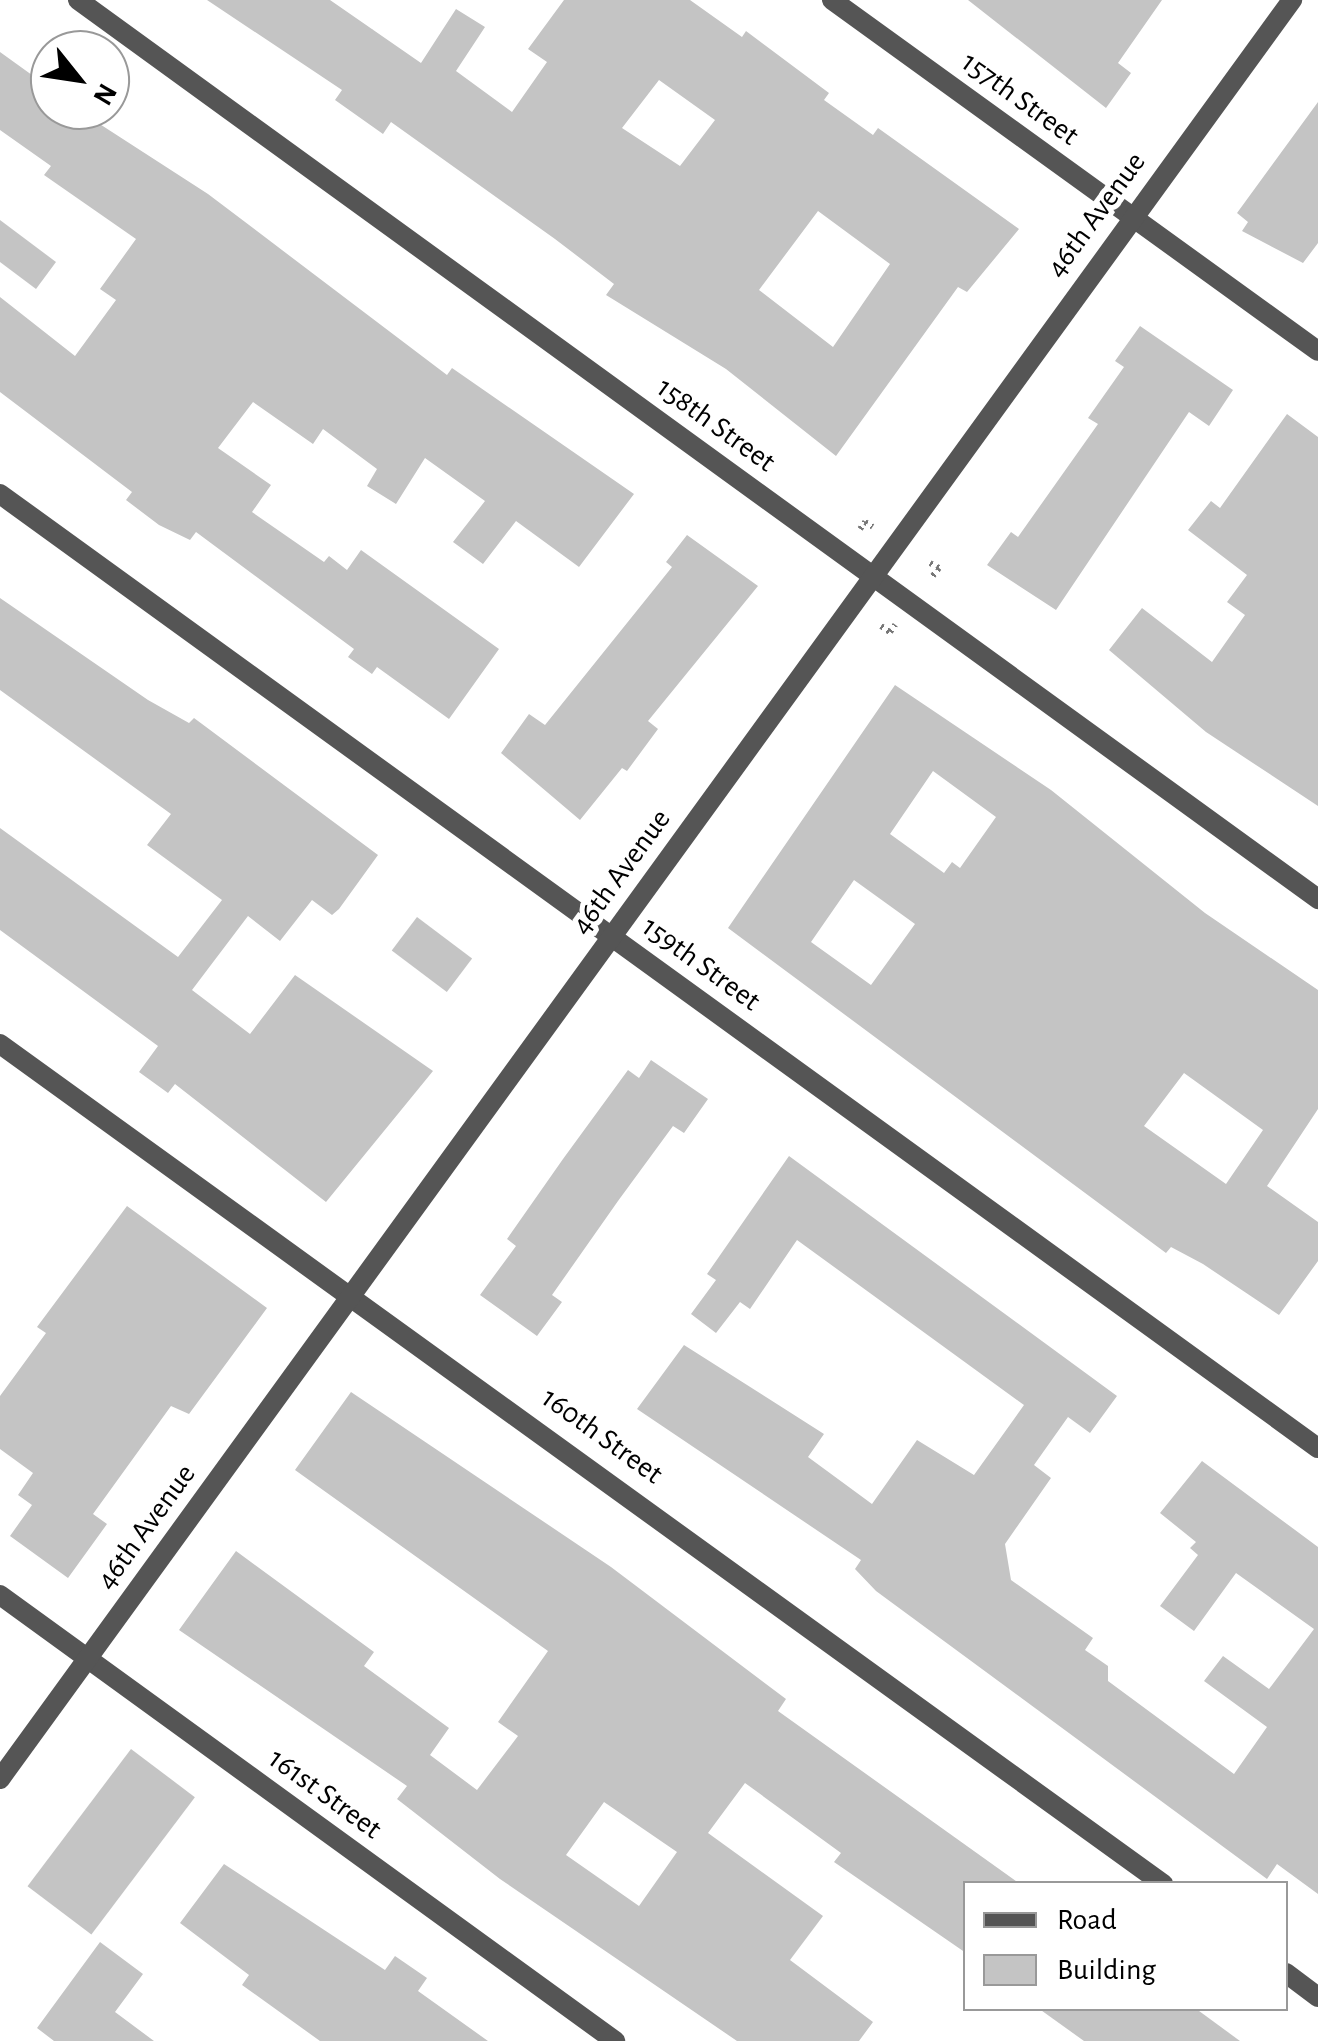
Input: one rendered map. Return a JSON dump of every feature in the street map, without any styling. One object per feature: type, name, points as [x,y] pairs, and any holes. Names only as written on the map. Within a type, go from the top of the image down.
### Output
[{"type":"street","name":"158th Street","points":[[78,0],[1318,899]]},
{"type":"street","name":"157th Street","points":[[832,0],[1318,351]]},
{"type":"street","name":"46th Avenue","points":[[0,1779],[1292,0]]},
{"type":"street","name":"159th Street","points":[[0,494],[1318,1448]]},
{"type":"street","name":"160th Street","points":[[0,1044],[1159,1881]]},
{"type":"street","name":"161st Street","points":[[0,1595],[615,2041]]},
{"type":"street","points":[[1288,1974],[1318,1997]]},
{"type":"path","points":[[860,529],[864,522],[873,527]]},
{"type":"path","points":[[930,563],[939,568],[932,578]]},
{"type":"path","points":[[882,626],[890,632]]},
{"type":"building","points":[[207,0],[330,0],[421,63],[456,9],[485,27],[456,71],[512,112],[547,62],[528,49],[564,0],[690,0],[742,37],[746,31],[829,93],[824,100],[873,135],[878,128],[1019,229],[967,292],[958,287],[836,456],[726,369],[606,295],[614,284],[391,122],[383,134],[335,100],[342,90]],"holes":[[[659,80],[715,120],[680,166],[622,128]],[[818,211],[890,264],[833,347],[759,290]]]},
{"type":"building","points":[[968,0],[1162,0],[1118,63],[1131,73],[1106,108]]},
{"type":"building","points":[[0,52],[30,74],[30,130],[109,130],[208,194],[447,375],[452,368],[634,494],[579,567],[516,521],[483,564],[453,542],[485,501],[425,458],[396,504],[367,486],[377,469],[323,429],[313,444],[253,402],[218,448],[271,485],[252,512],[324,562],[329,556],[347,570],[361,550],[499,649],[449,719],[377,667],[372,674],[348,657],[354,649],[196,532],[190,540],[159,525],[126,500],[132,492],[0,392],[0,297],[75,356],[116,300],[100,289],[136,239],[44,175],[51,166],[0,130]]},
{"type":"building","points":[[1318,102],[1318,243],[1303,263],[1242,231],[1248,222],[1237,213]]},
{"type":"building","points":[[0,220],[56,262],[36,289],[0,262]]},
{"type":"building","points":[[1140,326],[1233,390],[1209,426],[1189,412],[1056,610],[987,565],[1011,532],[1018,537],[1098,424],[1088,418],[1124,367],[1115,361]]},
{"type":"building","points":[[1287,414],[1318,437],[1318,806],[1206,732],[1109,650],[1142,608],[1212,662],[1245,615],[1227,602],[1247,575],[1188,530],[1211,501],[1220,508]]},
{"type":"building","points":[[687,535],[758,586],[648,721],[658,729],[627,771],[622,768],[580,820],[501,753],[529,714],[545,725],[672,567],[666,562]]},
{"type":"building","points":[[0,598],[148,700],[189,723],[194,718],[378,855],[339,909],[332,915],[312,900],[280,941],[248,916],[192,990],[250,1034],[295,975],[433,1071],[326,1202],[175,1084],[168,1093],[139,1072],[158,1046],[0,930],[0,828],[178,957],[222,900],[147,845],[171,814],[0,690]]},
{"type":"building","points":[[895,685],[1051,790],[1205,913],[1318,990],[1318,1109],[1267,1186],[1318,1222],[1318,1261],[1279,1315],[1203,1264],[1171,1247],[1166,1253],[728,928]],"holes":[[[933,771],[996,817],[960,868],[952,862],[944,873],[890,834]],[[854,880],[915,924],[871,985],[811,942]],[[1184,1073],[1263,1130],[1226,1184],[1144,1126]]]},
{"type":"building","points":[[417,917],[472,959],[447,992],[392,951]]},
{"type":"building","points":[[651,1060],[708,1099],[684,1133],[673,1126],[618,1201],[552,1295],[562,1302],[537,1336],[480,1295],[516,1246],[507,1239],[563,1159],[628,1070],[639,1078]]},
{"type":"building","points":[[789,1156],[1117,1396],[1090,1433],[1068,1417],[1034,1465],[1051,1478],[1005,1544],[1011,1580],[1093,1638],[1085,1650],[1108,1666],[1108,1681],[1234,1774],[1267,1727],[1204,1681],[1223,1656],[1269,1689],[1314,1629],[1236,1573],[1194,1631],[1160,1606],[1198,1555],[1190,1548],[1196,1542],[1160,1513],[1202,1461],[1318,1547],[1318,1894],[1277,1864],[1267,1879],[876,1591],[855,1569],[861,1560],[637,1409],[684,1345],[824,1434],[808,1457],[872,1504],[917,1440],[974,1475],[1024,1405],[797,1240],[750,1309],[740,1302],[716,1333],[691,1314],[716,1280],[707,1274]]},
{"type":"building","points":[[127,1206],[267,1308],[189,1414],[171,1406],[93,1514],[107,1524],[68,1578],[10,1536],[32,1505],[18,1495],[33,1473],[0,1449],[0,1396],[46,1333],[37,1327]]},
{"type":"building","points":[[351,1392],[611,1567],[786,1699],[778,1711],[1016,1881],[963,1881],[963,1951],[834,1862],[841,1853],[745,1783],[708,1833],[823,1916],[790,1960],[873,2022],[859,2041],[737,2041],[500,1879],[397,1799],[407,1786],[179,1630],[236,1551],[374,1652],[364,1666],[449,1728],[430,1755],[477,1790],[518,1736],[498,1722],[548,1651],[295,1470]],"holes":[[[604,1802],[677,1852],[639,1906],[566,1855]]]},
{"type":"building","points":[[131,1749],[195,1797],[91,1935],[27,1886]]},
{"type":"building","points":[[224,1864],[385,1970],[395,1956],[427,1978],[418,1991],[488,2041],[320,2041],[242,1985],[249,1975],[180,1923]]},
{"type":"building","points":[[100,1942],[143,1974],[115,2012],[154,2041],[54,2041],[37,2028]]},
{"type":"building","points":[[1042,2011],[1199,2011],[1240,2041],[1084,2041]]}]
